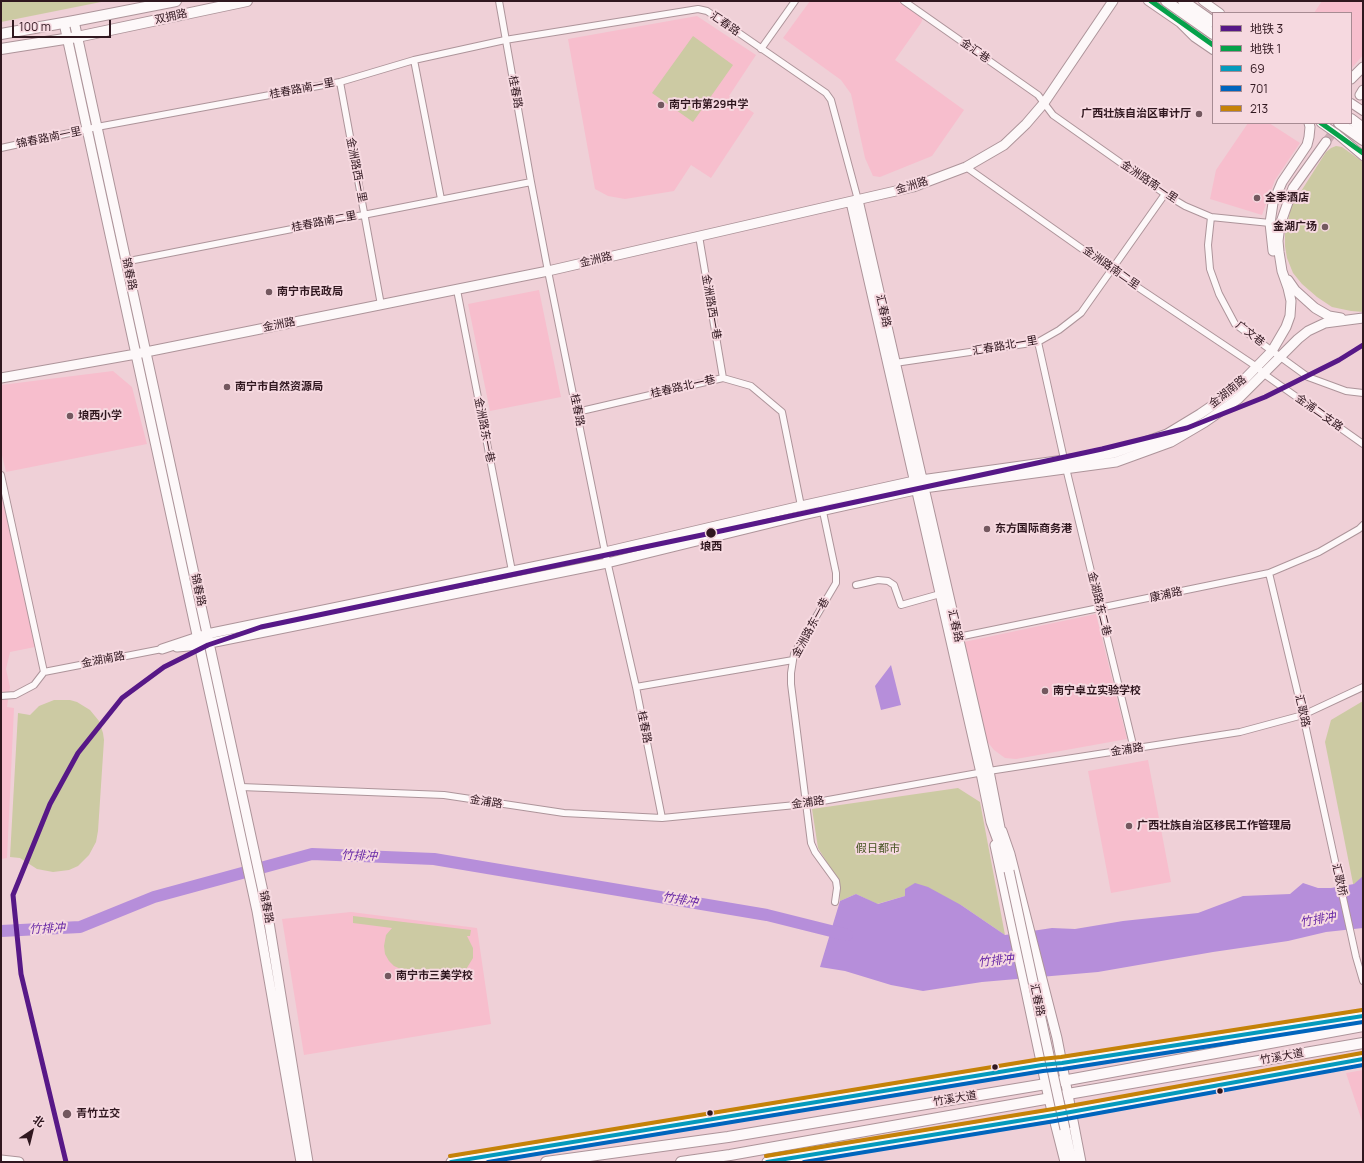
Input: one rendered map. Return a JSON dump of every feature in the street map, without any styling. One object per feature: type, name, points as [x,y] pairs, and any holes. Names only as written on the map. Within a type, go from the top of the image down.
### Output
[{"type":"main road","name":"双拥路","points":[[1,34],[176,1]]},
{"type":"main road","name":"双拥路","points":[[1,49],[72,38],[247,1]]},
{"type":"main road","name":"金洲路","points":[[1,378],[136,354],[548,271],[913,187],[966,167],[1004,145],[1026,124],[1044,103],[1113,1]]},
{"type":"main road","points":[[1166,1],[1212,33]]},
{"type":"main road","points":[[1183,1],[1212,21]]},
{"type":"main road","name":"锦春路","points":[[69,22],[88,130],[257,911],[301,1162]]},
{"type":"main road","name":"锦春路","points":[[72,38],[97,127],[267,910],[308,1162]]},
{"type":"main road","points":[[1352,78],[1363,67]]},
{"type":"main road","points":[[1352,120],[1363,128]]},
{"type":"main road","points":[[1309,124],[1307,145],[1282,182],[1273,203],[1270,223],[1274,254],[1282,271],[1295,290],[1315,308],[1329,316],[1363,321]]},
{"type":"main road","points":[[1340,124],[1363,140]]},
{"type":"main road","name":"金湖南路","points":[[162,649],[512,571],[605,552],[821,502],[919,485],[1065,464],[1114,453],[1167,434],[1232,392],[1272,351],[1286,327],[1290,316],[1291,301],[1282,271],[1278,241],[1280,225],[1293,188],[1326,142]]},
{"type":"main road","name":"汇春路","points":[[854,201],[895,364],[940,594],[985,772]]},
{"type":"main road","name":"汇春路","points":[[854,201],[919,485],[958,637],[995,821],[1009,871],[1072,1162]]},
{"type":"main road","name":"金湖南路","points":[[1065,464],[1116,462],[1171,442],[1205,422],[1238,399],[1298,339],[1318,326],[1346,319],[1363,318]]},
{"type":"main road","name":"金湖南路","points":[[208,638],[607,563],[823,511],[919,485]]},
{"type":"main road","points":[[995,821],[1010,854],[1062,1063],[1081,1162]]},
{"type":"main road","points":[[995,821],[997,856],[1049,1098],[1065,1162]]},
{"type":"main road","points":[[451,1162],[1042,1065],[1361,1017]]},
{"type":"main road","name":"竹溪大道","points":[[546,1162],[728,1137],[1046,1084],[1363,1026]]},
{"type":"main road","name":"竹溪大道","points":[[681,1162],[730,1155],[1363,1043]]},
{"type":"main road","points":[[767,1162],[1054,1115],[1363,1059]]},
{"type":"main road","points":[[1,1160],[19,1162]]},
{"type":"street","name":"桂春路","points":[[499,1],[548,271],[607,563],[636,687],[662,818]]},
{"type":"street","points":[[761,48],[795,1]]},
{"type":"street","name":"金汇巷","points":[[904,1],[1038,95],[1044,103]]},
{"type":"street","points":[[1148,1],[1180,23],[1194,37],[1212,49]]},
{"type":"street","points":[[1203,1],[1219,12]]},
{"type":"street","name":"汇春路","points":[[506,40],[698,9],[707,11],[826,93],[831,100],[854,201]]},
{"type":"street","name":"桂春路南一里","points":[[97,127],[340,82],[414,60],[506,40]]},
{"type":"street","points":[[414,60],[441,199]]},
{"type":"street","name":"金洲路西一里","points":[[340,82],[381,305]]},
{"type":"street","name":"金洲路南一里","points":[[1044,103],[1053,115],[1184,206],[1211,217],[1270,223]]},
{"type":"street","points":[[1352,104],[1363,111]]},
{"type":"street","points":[[1322,124],[1363,156]]},
{"type":"street","name":"锦春路南一里","points":[[1,148],[97,127]]},
{"type":"street","name":"金洲路南二里","points":[[966,167],[1112,270],[1257,367]]},
{"type":"street","name":"桂春路南二里","points":[[117,263],[531,182]]},
{"type":"street","name":"汇春路北一里","points":[[895,364],[1038,342],[1060,330],[1081,312],[1165,194]]},
{"type":"street","name":"广文巷","points":[[1211,217],[1208,245],[1210,269],[1219,294],[1235,324],[1308,377],[1346,391],[1363,393]]},
{"type":"street","name":"金洲路西一巷","points":[[699,236],[723,378]]},
{"type":"street","name":"金洲路东一巷","points":[[456,290],[512,571]]},
{"type":"street","name":"金湖路东二巷","points":[[1038,342],[1065,464],[1134,749]]},
{"type":"street","name":"金浦二支路","points":[[1257,367],[1264,374],[1363,444]]},
{"type":"street","name":"桂春路北一巷","points":[[577,412],[723,378],[751,386],[782,412],[802,506]]},
{"type":"street","points":[[1,475],[44,672],[34,686],[15,695],[1,696]]},
{"type":"street","name":"金洲路东一巷","points":[[821,502],[836,573],[836,583],[798,646],[792,660],[791,684],[811,843],[815,852],[836,881],[837,888],[835,902]]},
{"type":"street","name":"康浦路","points":[[958,637],[1269,574],[1319,552],[1359,529],[1363,525]]},
{"type":"street","name":"汇歌路","points":[[1269,574],[1304,715],[1332,849]]},
{"type":"street","points":[[856,585],[878,580],[888,581],[894,585],[901,605],[940,594]]},
{"type":"street","name":"金湖南路","points":[[44,672],[162,649]]},
{"type":"street","points":[[636,687],[792,660]]},
{"type":"street","name":"金浦路","points":[[241,787],[444,795],[564,813],[596,816],[662,818],[806,804],[985,772],[1240,732],[1304,715],[1363,687]]},
{"type":"street","name":"汇歌桥","points":[[1332,849],[1356,957],[1363,981]]},
{"type":"shaded area","points":[[810,1],[897,1],[923,18],[895,60],[964,110],[932,156],[880,177],[873,176],[865,158],[851,94],[841,80],[783,38]]},
{"type":"shaded area","points":[[1322,1],[1363,1],[1363,55],[1352,68],[1352,12],[1315,12]]},
{"type":"shaded area","name":"南宁市第29中学","points":[[697,16],[756,55],[729,96],[754,113],[711,178],[691,165],[674,191],[625,199],[608,196],[595,189],[568,39]]},
{"type":"shaded area","points":[[1247,124],[1271,124],[1300,143],[1275,180],[1262,215],[1210,199],[1216,170]]},
{"type":"shaded area","points":[[539,290],[561,397],[490,411],[468,304]]},
{"type":"shaded area","name":"埌西小学","points":[[113,371],[132,387],[147,444],[6,472],[1,451],[1,385]]},
{"type":"shaded area","points":[[1,485],[35,647],[10,652],[6,669],[10,687],[7,707],[14,708],[7,858],[1,859]]},
{"type":"shaded area","name":"南宁卓立实验学校","points":[[1096,614],[1127,739],[1016,759],[1005,758],[994,750],[986,740],[964,642]]},
{"type":"shaded area","name":"广西壮族自治区移民工作管理局","points":[[1148,760],[1171,882],[1111,893],[1088,771]]},
{"type":"shaded area","name":"南宁市三美学校","points":[[351,912],[477,928],[491,1024],[304,1055],[282,919]]},
{"type":"shaded area","points":[[1363,1070],[1363,1124],[1346,1073]]},
{"type":"green space","points":[[1,1],[106,1],[1,22]]},
{"type":"green space","points":[[693,36],[733,65],[693,122],[652,93]]},
{"type":"green space","name":"金湖广场","points":[[1336,146],[1342,147],[1363,162],[1363,312],[1332,307],[1317,297],[1302,284],[1293,273],[1287,258],[1285,246],[1285,234],[1291,207],[1326,152]]},
{"type":"green space","points":[[54,700],[70,700],[77,702],[90,710],[99,721],[104,740],[96,842],[89,855],[78,866],[69,870],[53,872],[37,869],[20,858],[10,857],[18,713],[30,715],[39,706]]},
{"type":"green space","points":[[1363,701],[1363,934],[1325,742],[1331,720]]},
{"type":"green space","name":"假日都市","points":[[958,788],[980,802],[1005,935],[961,905],[905,896],[877,904],[856,894],[840,901],[840,883],[818,848],[812,809]]},
{"type":"green space","points":[[353,916],[471,930],[470,936],[467,936],[473,948],[473,958],[465,971],[453,975],[403,970],[394,966],[385,954],[384,946],[386,935],[392,928],[353,923]]},
{"type":"water","points":[[891,665],[901,705],[881,710],[875,686]]},
{"type":"water","points":[[1363,876],[1363,928],[1326,932],[1288,941],[1213,952],[1098,972],[982,982],[923,991],[891,985],[845,971],[820,967],[840,901],[856,894],[878,904],[905,896],[905,889],[915,883],[928,887],[961,905],[1005,935],[1052,928],[1075,929],[1123,921],[1198,913],[1243,896],[1290,894],[1303,883],[1318,888],[1331,888],[1354,884]]},
{"type":"waterway","name":"竹排冲","points":[[1,931],[80,927],[154,897],[312,854],[434,859],[767,915],[847,935]]},
{"type":"tunnel","points":[[1326,142],[1339,124]]},
{"type":"metro line","name":"1","points":[[1151,1],[1212,44]]},
{"type":"metro line","name":"1","points":[[1322,124],[1363,153]]},
{"type":"metro line","name":"3","points":[[66,1162],[21,974],[13,895],[50,804],[78,753],[122,698],[164,667],[208,645],[261,627],[702,535],[1102,449],[1187,428],[1265,397],[1339,360],[1363,345]]},
{"type":"transit line","name":"213","points":[[450,1156],[1041,1059],[1362,1010]]},
{"type":"transit line","name":"69","points":[[451,1162],[1042,1065],[1363,1016]]},
{"type":"transit line","name":"701","points":[[488,1162],[1043,1071],[1363,1022]]},
{"type":"transit line","name":"213","points":[[766,1156],[1053,1109],[1362,1053]]},
{"type":"transit line","name":"69","points":[[767,1162],[1054,1115],[1363,1059]]},
{"type":"transit line","name":"701","points":[[804,1162],[1055,1121],[1363,1065]]},
{"type":"place","name":"南宁市第29中学","points":[[661,105]]},
{"type":"place","name":"广西壮族自治区审计厅","points":[[1199,114]]},
{"type":"place","name":"全季酒店","points":[[1257,198]]},
{"type":"place","name":"金湖广场","points":[[1325,227]]},
{"type":"place","name":"南宁市民政局","points":[[269,292]]},
{"type":"place","name":"南宁市自然资源局","points":[[227,387]]},
{"type":"place","name":"埌西小学","points":[[70,416]]},
{"type":"place","name":"东方国际商务港","points":[[987,529]]},
{"type":"place","name":"埌西","points":[[711,533]]},
{"type":"place","name":"南宁卓立实验学校","points":[[1045,691]]},
{"type":"place","name":"广西壮族自治区移民工作管理局","points":[[1129,826]]},
{"type":"place","name":"南宁市三美学校","points":[[388,976]]},
{"type":"place","name":"青竹立交","points":[[67,1114]]}]
